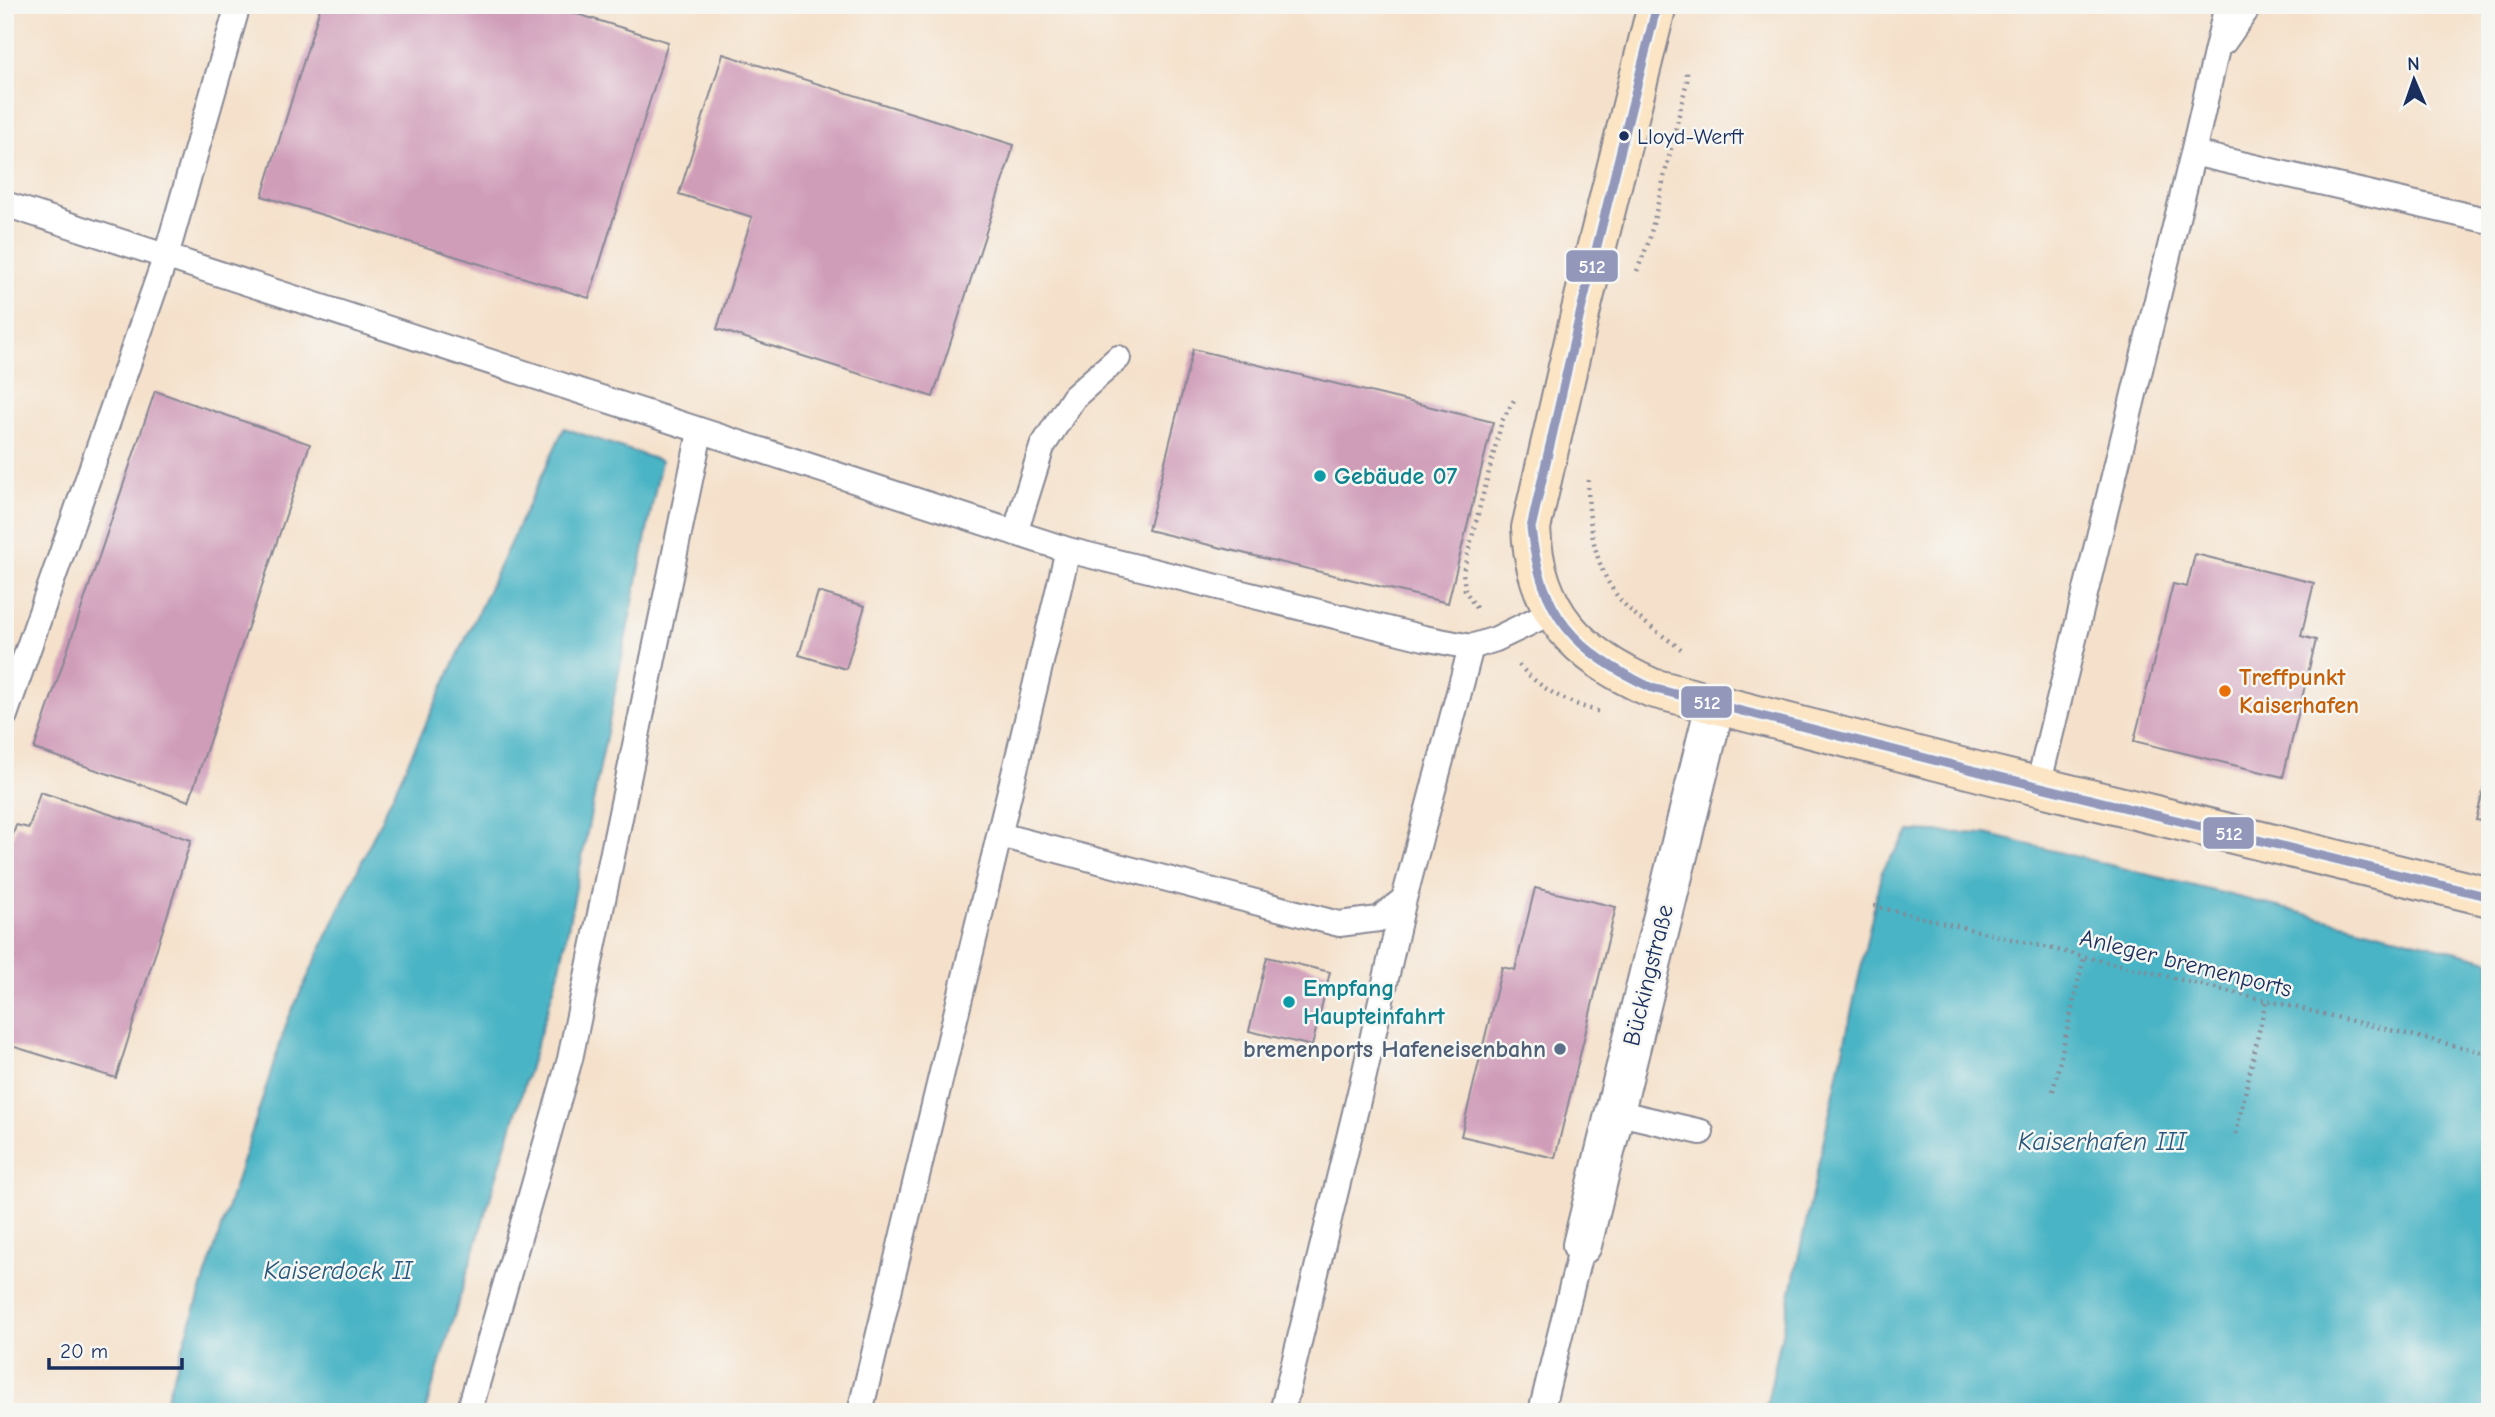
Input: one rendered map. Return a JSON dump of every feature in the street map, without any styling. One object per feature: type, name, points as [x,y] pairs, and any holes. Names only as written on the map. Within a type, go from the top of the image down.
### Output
[{"type":"main road","points":[[1657,5],[1581,310],[1531,528],[1532,553],[1537,572],[1554,611],[1569,632],[1588,652],[1619,673],[1652,688],[2490,897]]},
{"type":"street","name":"Bückingstraße","points":[[1582,1245],[1715,705]]},
{"type":"lane","points":[[5,715],[166,256],[238,5]]},
{"type":"lane","points":[[2038,786],[2228,5]]},
{"type":"lane","points":[[2217,51],[2250,5]]},
{"type":"lane","points":[[2193,153],[2490,220]]},
{"type":"lane","points":[[5,204],[1068,550],[1424,638],[1471,647],[1496,639],[1554,611]]},
{"type":"lane","points":[[1015,533],[1042,447],[1074,397],[1118,358]]},
{"type":"lane","points":[[469,1412],[569,1059],[700,432]]},
{"type":"lane","points":[[860,1412],[1068,550]]},
{"type":"lane","points":[[1282,1412],[1404,899],[1471,647]]},
{"type":"lane","points":[[1000,835],[1339,924],[1379,919],[1404,899]]},
{"type":"lane","points":[[1615,1112],[1701,1132]]},
{"type":"lane","points":[[1541,1412],[1582,1245]]},
{"type":"path","points":[[1587,475],[1593,538],[1605,575],[1624,604],[1684,652]]},
{"type":"path","name":"Anleger bremenports","points":[[1874,906],[2490,1054]]},
{"type":"path","points":[[2053,1091],[2084,956]]},
{"type":"path","points":[[2236,1134],[2266,1000]]},
{"type":"water","name":"Kaiserdock II","points":[[564,428],[661,461],[560,968],[425,1412],[162,1412],[288,1019]]},
{"type":"water","name":"Kaiserhafen III","points":[[1910,831],[1986,834],[2490,960],[2490,1412],[1765,1412],[1882,870]]},
{"type":"building","points":[[321,5],[548,5],[668,42],[589,298],[262,196]]},
{"type":"building","points":[[723,54],[1014,145],[933,397],[717,329],[752,217],[679,194]]},
{"type":"building","name":"Gebäude 07","points":[[1193,349],[1493,422],[1448,603],[1148,530]]},
{"type":"building","points":[[155,391],[310,444],[189,801],[34,749]]},
{"type":"building","name":"Treffpunkt Kaiserhafen","points":[[2195,554],[2314,583],[2301,636],[2316,640],[2283,777],[2134,741],[2173,584],[2187,587]]},
{"type":"building","points":[[818,592],[865,606],[846,669],[799,655]]},
{"type":"building","points":[[2490,766],[2490,823],[2476,820]]},
{"type":"building","points":[[40,792],[191,840],[116,1078],[5,1044],[5,861],[16,825],[29,828]]},
{"type":"building","points":[[1535,888],[1616,907],[1555,1158],[1461,1136],[1502,967],[1515,970]]},
{"type":"building","name":"Empfang Haupteinfahrt","points":[[1267,957],[1330,972],[1312,1046],[1249,1031]]},
{"type":"transit line","name":"512","points":[[1657,5],[1581,310],[1531,528],[1543,585],[1553,608],[1566,627],[1602,660],[1652,688],[1984,773],[2490,897]]},
{"type":"place","name":"Lloyd-Werft","points":[[1624,136]]},
{"type":"place","name":"Gebäude 07","points":[[1320,476]]},
{"type":"place","name":"Treffpunkt Kaiserhafen","points":[[2225,691]]},
{"type":"place","name":"Empfang Haupteinfahrt","points":[[1289,1002]]},
{"type":"place","name":"bremenports Hafeneisenbahn","points":[[1560,1049]]}]
